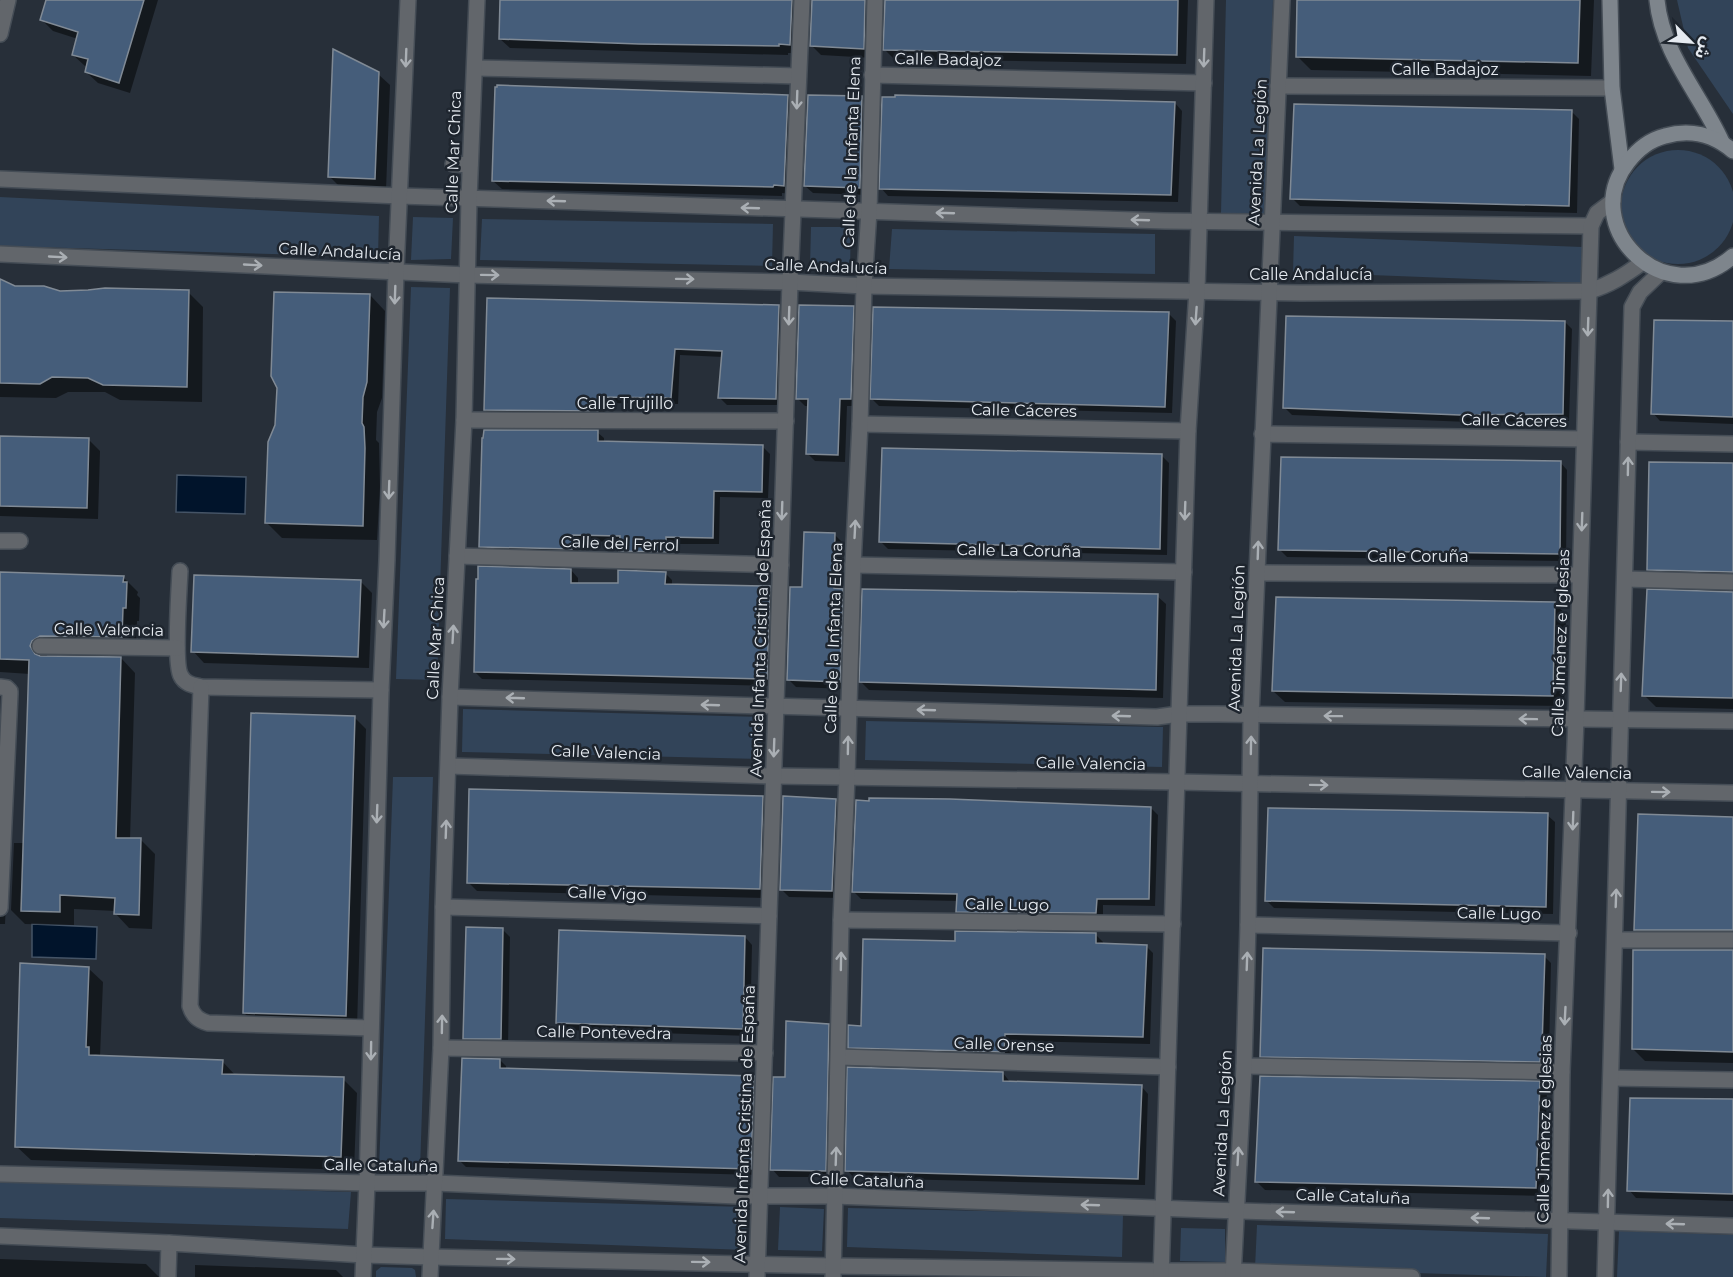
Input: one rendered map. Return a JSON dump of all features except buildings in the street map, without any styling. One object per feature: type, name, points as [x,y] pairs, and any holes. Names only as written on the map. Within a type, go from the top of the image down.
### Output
[{"type":"main road","points":[[1610,0],[1612,88],[1622,169]]},
{"type":"main road","points":[[1657,0],[1662,28],[1674,57],[1728,146]]},
{"type":"main road","points":[[1728,146],[1700,134],[1678,132],[1656,138],[1636,151],[1622,169],[1617,179],[1613,201],[1616,224],[1626,245],[1643,262],[1660,272],[1681,276],[1702,273],[1729,264]]},
{"type":"street","points":[[0,34],[8,0]]},
{"type":"street","points":[[363,1277],[381,690],[408,0]]},
{"type":"street","name":"Calle Mar Chica","points":[[430,1277],[441,1048],[450,697],[464,420],[470,165],[477,0]]},
{"type":"street","name":"Avenida Infanta Cristina de España","points":[[757,1270],[790,282],[802,0]]},
{"type":"street","name":"Calle de la Infanta Elena","points":[[834,1271],[841,920],[875,0]]},
{"type":"street","points":[[1161,1274],[1188,431],[1197,290],[1206,0]]},
{"type":"street","name":"Avenida La Legión","points":[[1233,1274],[1244,1066],[1251,716],[1282,0]]},
{"type":"street","points":[[475,68],[798,76]]},
{"type":"street","name":"Calle Badajoz","points":[[872,75],[1204,83]]},
{"type":"street","name":"Calle Badajoz","points":[[1278,86],[1612,88]]},
{"type":"street","points":[[453,164],[470,165]]},
{"type":"street","points":[[0,179],[469,199],[1272,223],[1591,226],[1597,213],[1613,201]]},
{"type":"street","name":"Calle Jiménez e Iglesias","points":[[1559,1277],[1562,1072],[1574,790],[1591,226]]},
{"type":"street","name":"Calle Andalucía","points":[[0,254],[467,274],[864,286],[1301,293],[1589,291],[1620,279],[1643,262]]},
{"type":"street","points":[[1605,1277],[1632,307],[1640,292],[1660,272]]},
{"type":"street","name":"Calle Trujillo","points":[[464,420],[786,421]]},
{"type":"street","name":"Calle Cáceres","points":[[860,424],[1188,431]]},
{"type":"street","name":"Calle Cáceres","points":[[1262,434],[1584,439]]},
{"type":"street","points":[[1628,442],[1733,444]]},
{"type":"street","points":[[0,541],[20,542]]},
{"type":"street","name":"Calle del Ferrol","points":[[458,556],[780,565]]},
{"type":"street","name":"Calle La Coruña","points":[[853,565],[1184,572]]},
{"type":"street","name":"Calle Valencia","points":[[180,571],[178,671],[188,684],[201,687]]},
{"type":"street","name":"Calle Coruña","points":[[1257,573],[1580,575]]},
{"type":"street","points":[[1625,579],[1733,582]]},
{"type":"street","name":"Calle Valencia","points":[[40,646],[177,648]]},
{"type":"street","points":[[0,908],[2,816],[10,694],[7,688],[1,687]]},
{"type":"street","points":[[371,1028],[208,1023],[201,1021],[192,1012],[190,994],[201,687],[381,690]]},
{"type":"street","points":[[450,697],[1156,717],[1179,714],[1733,721]]},
{"type":"street","name":"Calle Valencia","points":[[449,766],[774,776],[1250,783],[1733,794]]},
{"type":"street","name":"Calle Vigo","points":[[443,907],[769,916]]},
{"type":"street","name":"Calle Lugo","points":[[841,920],[1173,924]]},
{"type":"street","name":"Calle Lugo","points":[[1248,926],[1569,933]]},
{"type":"street","points":[[1615,940],[1733,940]]},
{"type":"street","name":"Calle Pontevedra","points":[[441,1048],[765,1053]]},
{"type":"street","name":"Calle Orense","points":[[839,1057],[1168,1067]]},
{"type":"street","points":[[1244,1066],[1562,1072]]},
{"type":"street","points":[[1611,1078],[1733,1080]]},
{"type":"street","name":"Calle Cataluña","points":[[0,1174],[367,1184],[435,1183],[760,1196],[834,1196],[1733,1226]]},
{"type":"street","points":[[0,1236],[169,1243],[364,1255],[757,1270],[1412,1277]]},
{"type":"street","points":[[168,1277],[169,1243]]},
{"type":"shaded area","points":[[1226,0],[1273,0],[1265,214],[1221,213]]},
{"type":"shaded area","points":[[1677,0],[1733,0],[1733,114],[1688,48]]},
{"type":"shaded area","points":[[1678,150],[1700,155],[1718,167],[1730,185],[1735,207],[1730,229],[1718,247],[1700,259],[1678,264],[1656,259],[1638,247],[1626,229],[1621,207],[1626,185],[1638,167],[1656,155]]},
{"type":"shaded area","points":[[0,197],[379,216],[378,257],[0,246]]},
{"type":"shaded area","points":[[413,217],[453,218],[451,259],[411,260]]},
{"type":"shaded area","points":[[482,219],[773,224],[772,266],[480,260]]},
{"type":"shaded area","points":[[811,227],[851,227],[850,268],[810,268]]},
{"type":"shaded area","points":[[892,229],[1155,234],[1155,274],[889,269]]},
{"type":"shaded area","points":[[1294,236],[1582,247],[1581,283],[1293,272]]},
{"type":"shaded area","points":[[411,287],[450,288],[437,680],[396,679]]},
{"type":"shaded area","points":[[177,475],[246,477],[245,514],[176,512]]},
{"type":"shaded area","points":[[463,709],[762,717],[761,759],[462,752]]},
{"type":"shaded area","points":[[866,721],[1163,727],[1162,767],[865,760]]},
{"type":"shaded area","points":[[393,777],[433,777],[420,1170],[379,1170]]},
{"type":"shaded area","points":[[32,924],[97,927],[96,959],[32,957]]},
{"type":"shaded area","points":[[0,1181],[351,1192],[348,1229],[0,1218]]},
{"type":"shaded area","points":[[446,1199],[747,1207],[746,1250],[445,1239]]},
{"type":"shaded area","points":[[780,1207],[824,1209],[822,1251],[778,1250]]},
{"type":"shaded area","points":[[848,1208],[1123,1214],[1122,1257],[847,1247]]},
{"type":"shaded area","points":[[1257,1225],[1548,1234],[1546,1277],[1255,1268]]},
{"type":"shaded area","points":[[1181,1228],[1225,1229],[1225,1262],[1180,1261]]},
{"type":"shaded area","points":[[1619,1231],[1733,1235],[1733,1277],[1617,1277]]},
{"type":"shaded area","points":[[381,1267],[412,1268],[415,1270],[416,1277],[376,1277],[376,1271]]}]
